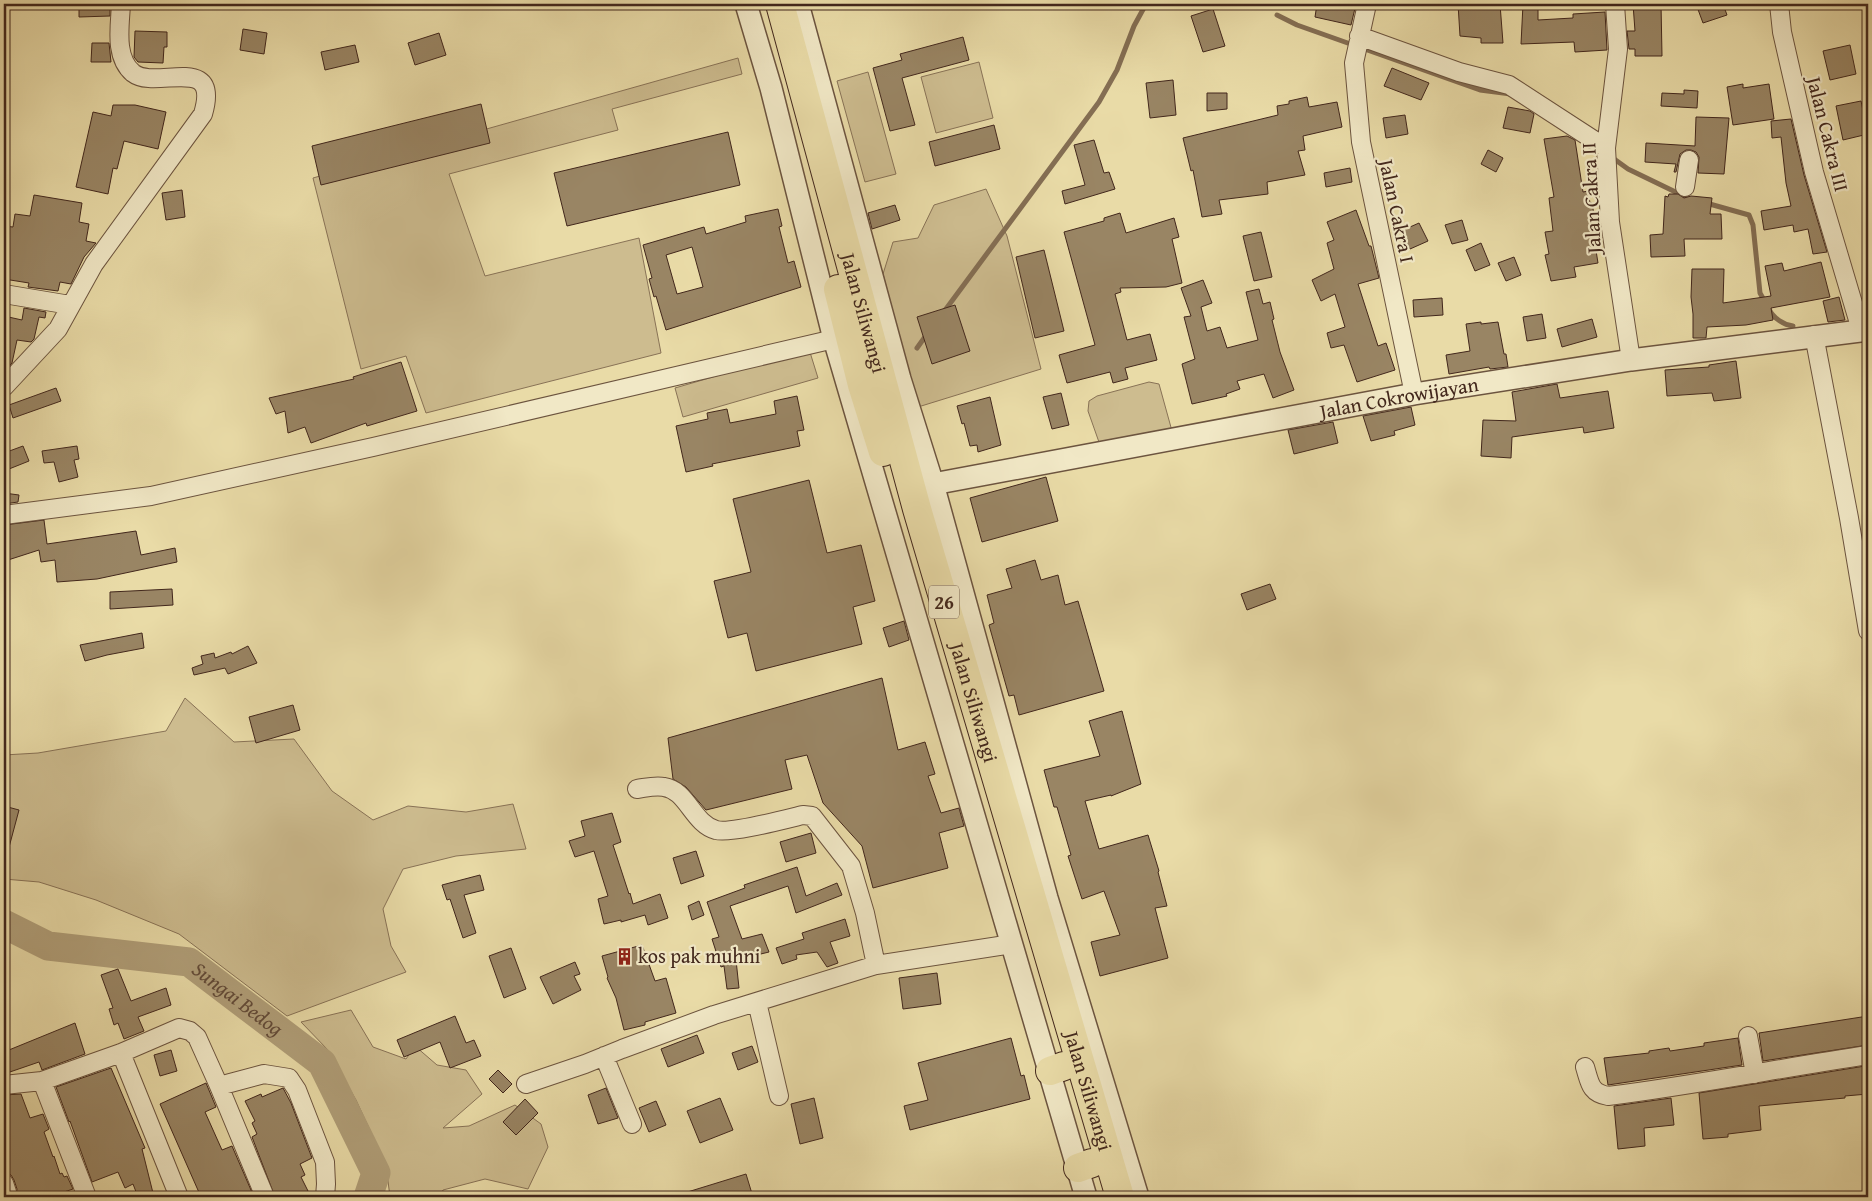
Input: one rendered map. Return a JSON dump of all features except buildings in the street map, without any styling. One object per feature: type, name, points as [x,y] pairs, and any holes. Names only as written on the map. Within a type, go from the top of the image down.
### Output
[{"type":"highway","name":"Jalan Siliwangi","points":[[765,4],[862,385],[1064,1036],[1120,1197]]},
{"type":"highway","name":"Jalan Siliwangi","points":[[780,4],[917,509],[1064,1036],[1057,1068],[1085,1166],[1102,1197]]},
{"type":"street","points":[[5,383],[58,329],[94,264],[203,114],[207,103],[206,92],[202,83],[196,78],[150,78],[134,74],[125,62],[119,46],[121,4]]},
{"type":"street","points":[[746,4],[771,88],[834,339],[1012,944],[1057,1068]]},
{"type":"street","points":[[798,4],[900,379],[932,484],[1051,910],[1138,1197]]},
{"type":"street","name":"Jalan Cakra I","points":[[1367,4],[1354,63],[1357,103],[1366,171],[1414,394]]},
{"type":"street","name":"Jalan Cakra II","points":[[1615,4],[1618,49],[1606,152],[1607,176],[1610,222],[1631,360]]},
{"type":"street","name":"Jalan Cakra III","points":[[1779,4],[1782,32],[1814,172],[1864,330]]},
{"type":"street","points":[[1358,44],[1401,51],[1459,72],[1509,85],[1606,152]]},
{"type":"street","points":[[1685,187],[1689,160]]},
{"type":"street","points":[[4,294],[70,305]]},
{"type":"street","name":"Jalan Cokrowijayan","points":[[932,484],[1414,394],[1631,360],[1864,330]]},
{"type":"street","points":[[1814,336],[1868,631]]},
{"type":"street","points":[[4,515],[151,496],[374,447],[834,339]]},
{"type":"street","points":[[637,789],[663,786],[673,790],[704,825],[718,831],[738,829],[803,815],[812,816],[851,866],[865,914],[876,965]]},
{"type":"street","points":[[526,1084],[585,1064],[702,1019],[876,965],[1012,944]]},
{"type":"street","points":[[757,1002],[779,1096]]},
{"type":"street","points":[[4,1085],[42,1080],[121,1053],[179,1028],[190,1031],[197,1037],[265,1197]]},
{"type":"street","points":[[1748,1036],[1755,1074]]},
{"type":"street","points":[[121,1053],[179,1197]]},
{"type":"street","points":[[604,1056],[632,1124]]},
{"type":"street","points":[[1584,1067],[1594,1091],[1608,1096],[1755,1074],[1818,1062],[1868,1056]]},
{"type":"street","points":[[219,1086],[264,1074],[289,1078],[298,1090],[325,1162],[325,1197]]},
{"type":"street","points":[[42,1080],[87,1197]]},
{"type":"street","points":[[1085,1166],[1086,1197]]},
{"type":"shaded area","points":[[738,58],[742,74],[612,109],[618,130],[449,174],[485,276],[639,238],[661,353],[426,413],[406,356],[361,369],[313,178]]},
{"type":"shaded area","points":[[979,62],[993,118],[936,133],[921,77]]},
{"type":"shaded area","points":[[868,72],[896,174],[865,182],[837,81]]},
{"type":"shaded area","points":[[986,189],[1007,236],[1041,369],[918,407],[883,274],[893,242],[918,238],[934,205]]},
{"type":"shaded area","points":[[809,349],[818,378],[683,417],[675,388]]},
{"type":"shaded area","points":[[1149,382],[1159,384],[1172,431],[1100,445],[1088,411],[1089,401],[1097,396]]},
{"type":"shaded area","points":[[185,698],[234,742],[294,739],[332,791],[373,820],[408,806],[466,812],[513,804],[526,849],[456,856],[403,869],[383,909],[391,946],[406,972],[287,1016],[179,934],[96,900],[39,882],[4,879],[4,755],[38,753],[166,731]]},
{"type":"shaded area","points":[[351,1010],[373,1047],[406,1059],[415,1046],[437,1065],[466,1070],[482,1094],[443,1128],[469,1126],[515,1105],[541,1124],[548,1147],[528,1189],[485,1179],[443,1190],[440,1197],[390,1197],[386,1165],[356,1100],[327,1049],[301,1022]]},
{"type":"waterway","points":[[943,313],[1099,102],[1117,70],[1134,26],[1146,4]]},
{"type":"waterway","points":[[1277,15],[1297,25],[1480,90],[1511,94]]},
{"type":"waterway","points":[[1610,156],[1628,169],[1690,199]]},
{"type":"waterway","points":[[1706,203],[1749,215],[1753,225],[1760,293],[1765,302]]},
{"type":"waterway","points":[[1769,309],[1779,321],[1793,326]]},
{"type":"waterway","points":[[917,348],[927,334]]},
{"type":"waterway","name":"Sungai Bedog","points":[[4,924],[48,946],[189,962],[322,1063],[376,1173],[368,1197]]},
{"type":"place","name":"kos pak muhni","points":[[624,956]]}]
